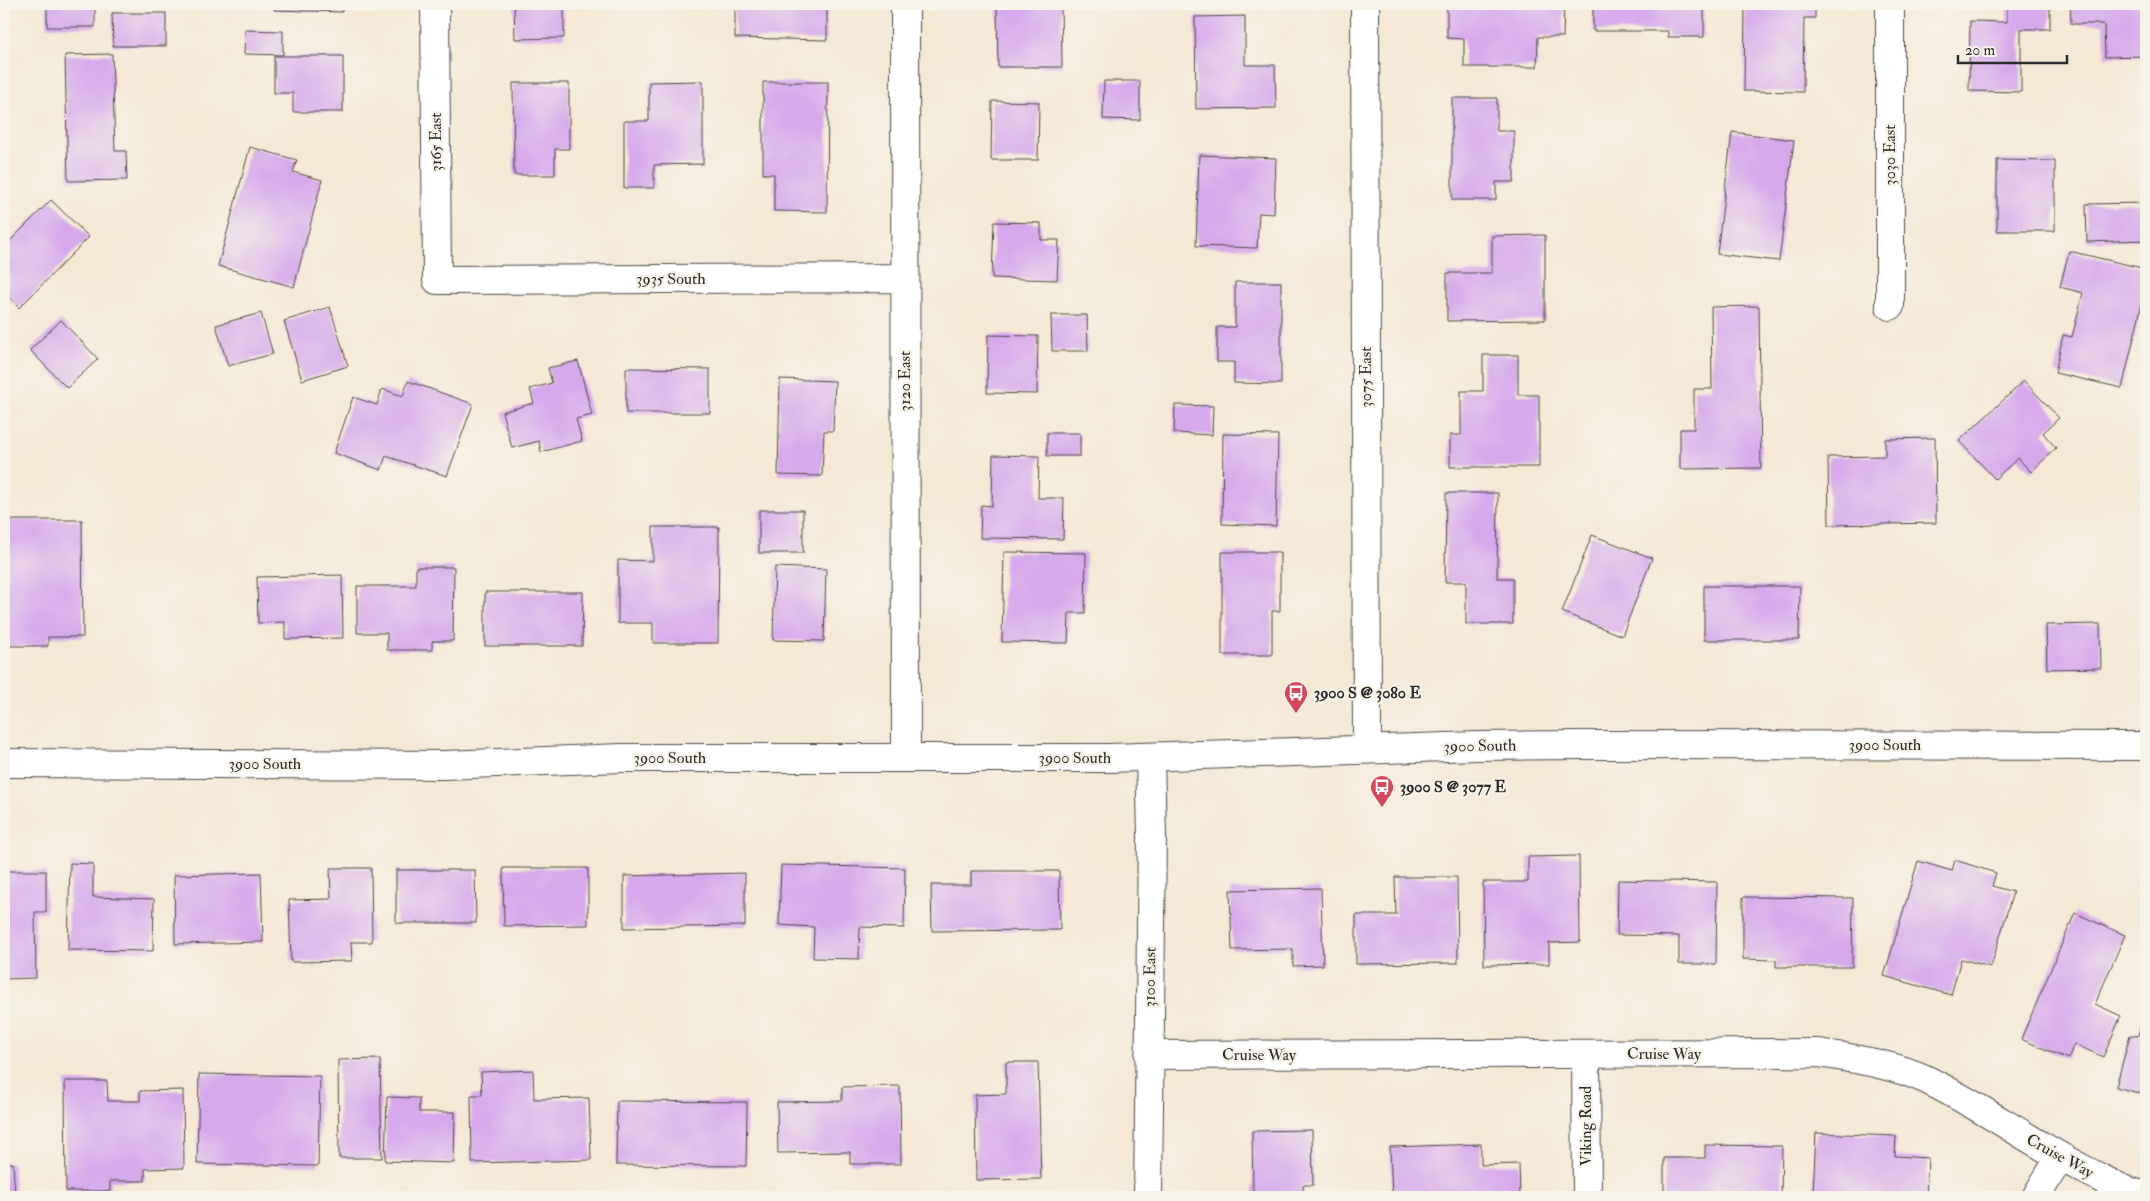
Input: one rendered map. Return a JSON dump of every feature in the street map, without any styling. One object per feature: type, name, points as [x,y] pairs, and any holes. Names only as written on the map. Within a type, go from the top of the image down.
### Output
[{"type":"street","name":"3165 East","points":[[435,4],[437,280]]},
{"type":"street","name":"3120 East","points":[[905,4],[906,758]]},
{"type":"street","name":"3075 East","points":[[1366,4],[1367,749]]},
{"type":"street","name":"3030 East","points":[[1890,4],[1890,306]]},
{"type":"street","name":"3935 South","points":[[437,280],[905,278]]},
{"type":"street","name":"3900 South","points":[[4,763],[444,764],[621,758],[1150,757],[1582,744],[2146,746]]},
{"type":"street","name":"3100 East","points":[[1148,1197],[1152,835],[1150,757]]},
{"type":"street","name":"Cruise Way","points":[[1149,1054],[1819,1053],[1875,1062],[1924,1079],[2060,1157],[2111,1183],[2146,1195]]},
{"type":"street","name":"Viking Road","points":[[1586,1054],[1587,1197]]},
{"type":"street","points":[[2036,1197],[2060,1157]]},
{"type":"building","points":[[47,4],[95,4],[95,27],[47,27]]},
{"type":"building","points":[[275,4],[342,4],[342,12],[274,10]]},
{"type":"building","points":[[514,4],[586,4],[586,8],[564,8],[564,38],[515,39]]},
{"type":"building","points":[[682,4],[721,4],[721,7],[682,8]]},
{"type":"building","points":[[735,4],[827,4],[827,40],[735,38]]},
{"type":"building","points":[[997,4],[1061,4],[1062,67],[998,67]]},
{"type":"building","points":[[1447,4],[1564,4],[1563,37],[1538,37],[1537,67],[1464,67],[1464,39],[1447,38]]},
{"type":"building","points":[[1593,4],[1704,4],[1704,37],[1668,37],[1668,31],[1593,31]]},
{"type":"building","points":[[1745,4],[1815,4],[1815,18],[1804,18],[1803,92],[1744,91]]},
{"type":"building","points":[[2007,4],[2050,4],[2050,29],[2021,29],[2021,92],[1969,91],[1970,21],[2007,22]]},
{"type":"building","points":[[2070,4],[2146,4],[2146,56],[2105,57],[2104,24],[2071,24]]},
{"type":"building","points":[[112,13],[166,13],[166,46],[113,46]]},
{"type":"building","points":[[1245,16],[1245,65],[1275,65],[1276,108],[1196,109],[1195,17]]},
{"type":"building","points":[[245,30],[283,31],[283,55],[244,54]]},
{"type":"building","points":[[112,54],[115,151],[126,151],[127,180],[68,181],[65,55]]},
{"type":"building","points":[[274,56],[343,56],[343,112],[293,112],[293,93],[274,93]]},
{"type":"building","points":[[703,81],[703,164],[654,165],[654,188],[624,188],[624,121],[649,121],[649,82]]},
{"type":"building","points":[[1104,81],[1140,81],[1140,120],[1103,119]]},
{"type":"building","points":[[763,82],[828,82],[827,212],[774,211],[774,174],[763,174]]},
{"type":"building","points":[[513,83],[569,83],[569,149],[555,149],[555,175],[514,175]]},
{"type":"building","points":[[1452,98],[1497,98],[1497,131],[1514,131],[1514,182],[1496,182],[1496,200],[1452,200]]},
{"type":"building","points":[[992,101],[1039,102],[1038,160],[991,160]]},
{"type":"building","points":[[1732,132],[1794,140],[1779,261],[1717,254]]},
{"type":"building","points":[[250,147],[297,160],[293,172],[322,180],[294,287],[218,266]]},
{"type":"building","points":[[1199,155],[1276,158],[1274,214],[1259,213],[1257,248],[1196,246]]},
{"type":"building","points":[[1997,160],[2055,161],[2055,231],[1997,231]]},
{"type":"building","points":[[51,200],[89,237],[19,308],[4,292],[4,247]]},
{"type":"building","points":[[2146,203],[2146,240],[2087,242],[2086,204]]},
{"type":"building","points":[[994,222],[1041,223],[1041,240],[1059,240],[1057,280],[992,278]]},
{"type":"building","points":[[1545,235],[1545,320],[1447,321],[1447,273],[1492,273],[1492,236]]},
{"type":"building","points":[[2069,251],[2146,269],[2146,287],[2122,388],[2055,373],[2063,335],[2072,337],[2083,293],[2060,287]]},
{"type":"building","points":[[1235,282],[1281,282],[1281,384],[1234,383],[1234,362],[1217,362],[1217,327],[1235,327]]},
{"type":"building","points":[[1759,306],[1761,468],[1680,469],[1680,429],[1694,429],[1694,389],[1712,389],[1711,307]]},
{"type":"building","points":[[330,307],[348,366],[302,380],[284,321]]},
{"type":"building","points":[[261,313],[273,354],[228,366],[216,325]]},
{"type":"building","points":[[1051,315],[1087,315],[1088,351],[1052,351]]},
{"type":"building","points":[[61,320],[98,359],[67,388],[30,350]]},
{"type":"building","points":[[988,335],[1038,336],[1037,394],[987,393]]},
{"type":"building","points":[[1483,355],[1518,355],[1518,395],[1539,395],[1539,467],[1450,467],[1450,435],[1461,435],[1461,391],[1483,391]]},
{"type":"building","points":[[578,361],[592,415],[576,419],[582,441],[541,452],[539,441],[512,448],[502,412],[534,403],[530,389],[552,383],[548,368]]},
{"type":"building","points":[[626,368],[710,369],[710,413],[626,413]]},
{"type":"building","points":[[780,379],[835,381],[833,431],[824,431],[822,476],[778,475]]},
{"type":"building","points":[[408,381],[473,404],[447,476],[386,456],[381,470],[334,453],[353,397],[377,405],[382,389],[403,396]]},
{"type":"building","points":[[2024,381],[2059,418],[2043,433],[2056,448],[2031,472],[2018,458],[1995,479],[1959,441]]},
{"type":"building","points":[[1175,405],[1213,406],[1212,435],[1174,433]]},
{"type":"building","points":[[1047,433],[1080,433],[1080,456],[1047,456]]},
{"type":"building","points":[[1223,434],[1278,435],[1276,526],[1222,524]]},
{"type":"building","points":[[1935,438],[1936,523],[1829,525],[1828,457],[1885,456],[1885,439]]},
{"type":"building","points":[[993,455],[1039,456],[1038,498],[1064,498],[1063,539],[980,538],[981,505],[992,506]]},
{"type":"building","points":[[1446,493],[1498,493],[1497,578],[1513,578],[1513,624],[1466,624],[1466,582],[1445,582]]},
{"type":"building","points":[[759,510],[803,510],[803,553],[759,553]]},
{"type":"building","points":[[4,520],[82,520],[83,637],[48,637],[48,646],[4,646]]},
{"type":"building","points":[[653,527],[719,527],[718,643],[653,643],[653,623],[618,623],[618,560],[653,561]]},
{"type":"building","points":[[1592,535],[1652,558],[1622,636],[1562,612]]},
{"type":"building","points":[[1004,552],[1086,553],[1085,613],[1069,613],[1068,643],[1002,642]]},
{"type":"building","points":[[1222,552],[1280,552],[1280,611],[1272,611],[1272,655],[1222,655]]},
{"type":"building","points":[[416,567],[454,567],[453,641],[432,641],[432,650],[387,650],[387,633],[357,633],[357,586],[416,586]]},
{"type":"building","points":[[775,567],[826,569],[824,641],[773,640]]},
{"type":"building","points":[[342,575],[343,638],[285,639],[285,622],[258,623],[257,577]]},
{"type":"building","points":[[1704,586],[1800,586],[1799,640],[1704,640]]},
{"type":"building","points":[[485,592],[583,592],[582,646],[485,646]]},
{"type":"building","points":[[2100,624],[2101,668],[2047,669],[2046,625]]},
{"type":"building","points":[[1579,856],[1580,942],[1549,943],[1549,964],[1484,965],[1483,882],[1528,882],[1528,857]]},
{"type":"building","points":[[1955,860],[1996,873],[1992,886],[2013,892],[1991,967],[1961,959],[1951,995],[1884,976],[1918,861],[1952,871]]},
{"type":"building","points":[[70,863],[93,864],[93,897],[154,899],[153,951],[68,950]]},
{"type":"building","points":[[781,865],[905,868],[904,928],[860,927],[859,959],[813,958],[814,927],[779,925]]},
{"type":"building","points":[[330,868],[371,868],[372,942],[351,942],[352,961],[291,962],[289,900],[331,899]]},
{"type":"building","points":[[503,868],[588,868],[588,925],[504,926]]},
{"type":"building","points":[[396,870],[475,870],[476,923],[396,923]]},
{"type":"building","points":[[4,871],[46,871],[46,912],[35,912],[36,978],[4,979]]},
{"type":"building","points":[[971,871],[1059,871],[1060,930],[932,931],[931,885],[971,885]]},
{"type":"building","points":[[261,873],[263,942],[175,944],[174,875]]},
{"type":"building","points":[[745,873],[745,926],[624,928],[624,876]]},
{"type":"building","points":[[1395,877],[1457,877],[1458,963],[1356,964],[1356,915],[1396,915]]},
{"type":"building","points":[[1618,880],[1717,882],[1716,964],[1679,964],[1679,936],[1617,935]]},
{"type":"building","points":[[1321,888],[1323,965],[1293,966],[1293,949],[1232,950],[1230,890]]},
{"type":"building","points":[[1743,897],[1853,898],[1852,967],[1776,967],[1776,960],[1743,959]]},
{"type":"building","points":[[2075,913],[2125,935],[2095,1004],[2121,1016],[2103,1057],[2074,1044],[2068,1059],[2021,1039]]},
{"type":"building","points":[[2146,1005],[2146,1095],[2116,1087],[2130,1035],[2138,1036]]},
{"type":"building","points":[[380,1059],[382,1158],[339,1158],[338,1060]]},
{"type":"building","points":[[1006,1062],[1038,1062],[1041,1179],[976,1180],[975,1095],[1006,1094]]},
{"type":"building","points":[[533,1070],[534,1099],[589,1098],[591,1160],[472,1163],[471,1095],[482,1095],[481,1072]]},
{"type":"building","points":[[199,1074],[320,1076],[318,1166],[197,1164]]},
{"type":"building","points":[[65,1081],[107,1081],[108,1101],[140,1101],[140,1091],[183,1090],[184,1168],[145,1169],[145,1181],[110,1181],[110,1191],[66,1191]]},
{"type":"building","points":[[900,1086],[901,1164],[850,1164],[850,1152],[778,1153],[777,1102],[842,1101],[842,1087]]},
{"type":"building","points":[[387,1097],[419,1098],[419,1112],[455,1112],[454,1163],[385,1161]]},
{"type":"building","points":[[617,1101],[747,1102],[746,1166],[616,1165]]},
{"type":"building","points":[[1312,1130],[1313,1185],[1303,1185],[1304,1197],[1253,1197],[1252,1131]]},
{"type":"building","points":[[1816,1133],[1896,1136],[1895,1156],[1928,1158],[1926,1197],[1863,1197],[1864,1195],[1813,1193]]},
{"type":"building","points":[[1481,1144],[1481,1165],[1519,1164],[1520,1197],[1392,1197],[1390,1147]]},
{"type":"building","points":[[1705,1145],[1782,1146],[1781,1197],[1664,1197],[1664,1158],[1705,1158]]},
{"type":"building","points":[[4,1163],[13,1163],[15,1197],[4,1197]]},
{"type":"place","name":"3900 S @ 3080 E","points":[[1296,714]]},
{"type":"place","name":"3900 S @ 3077 E","points":[[1382,808]]}]
